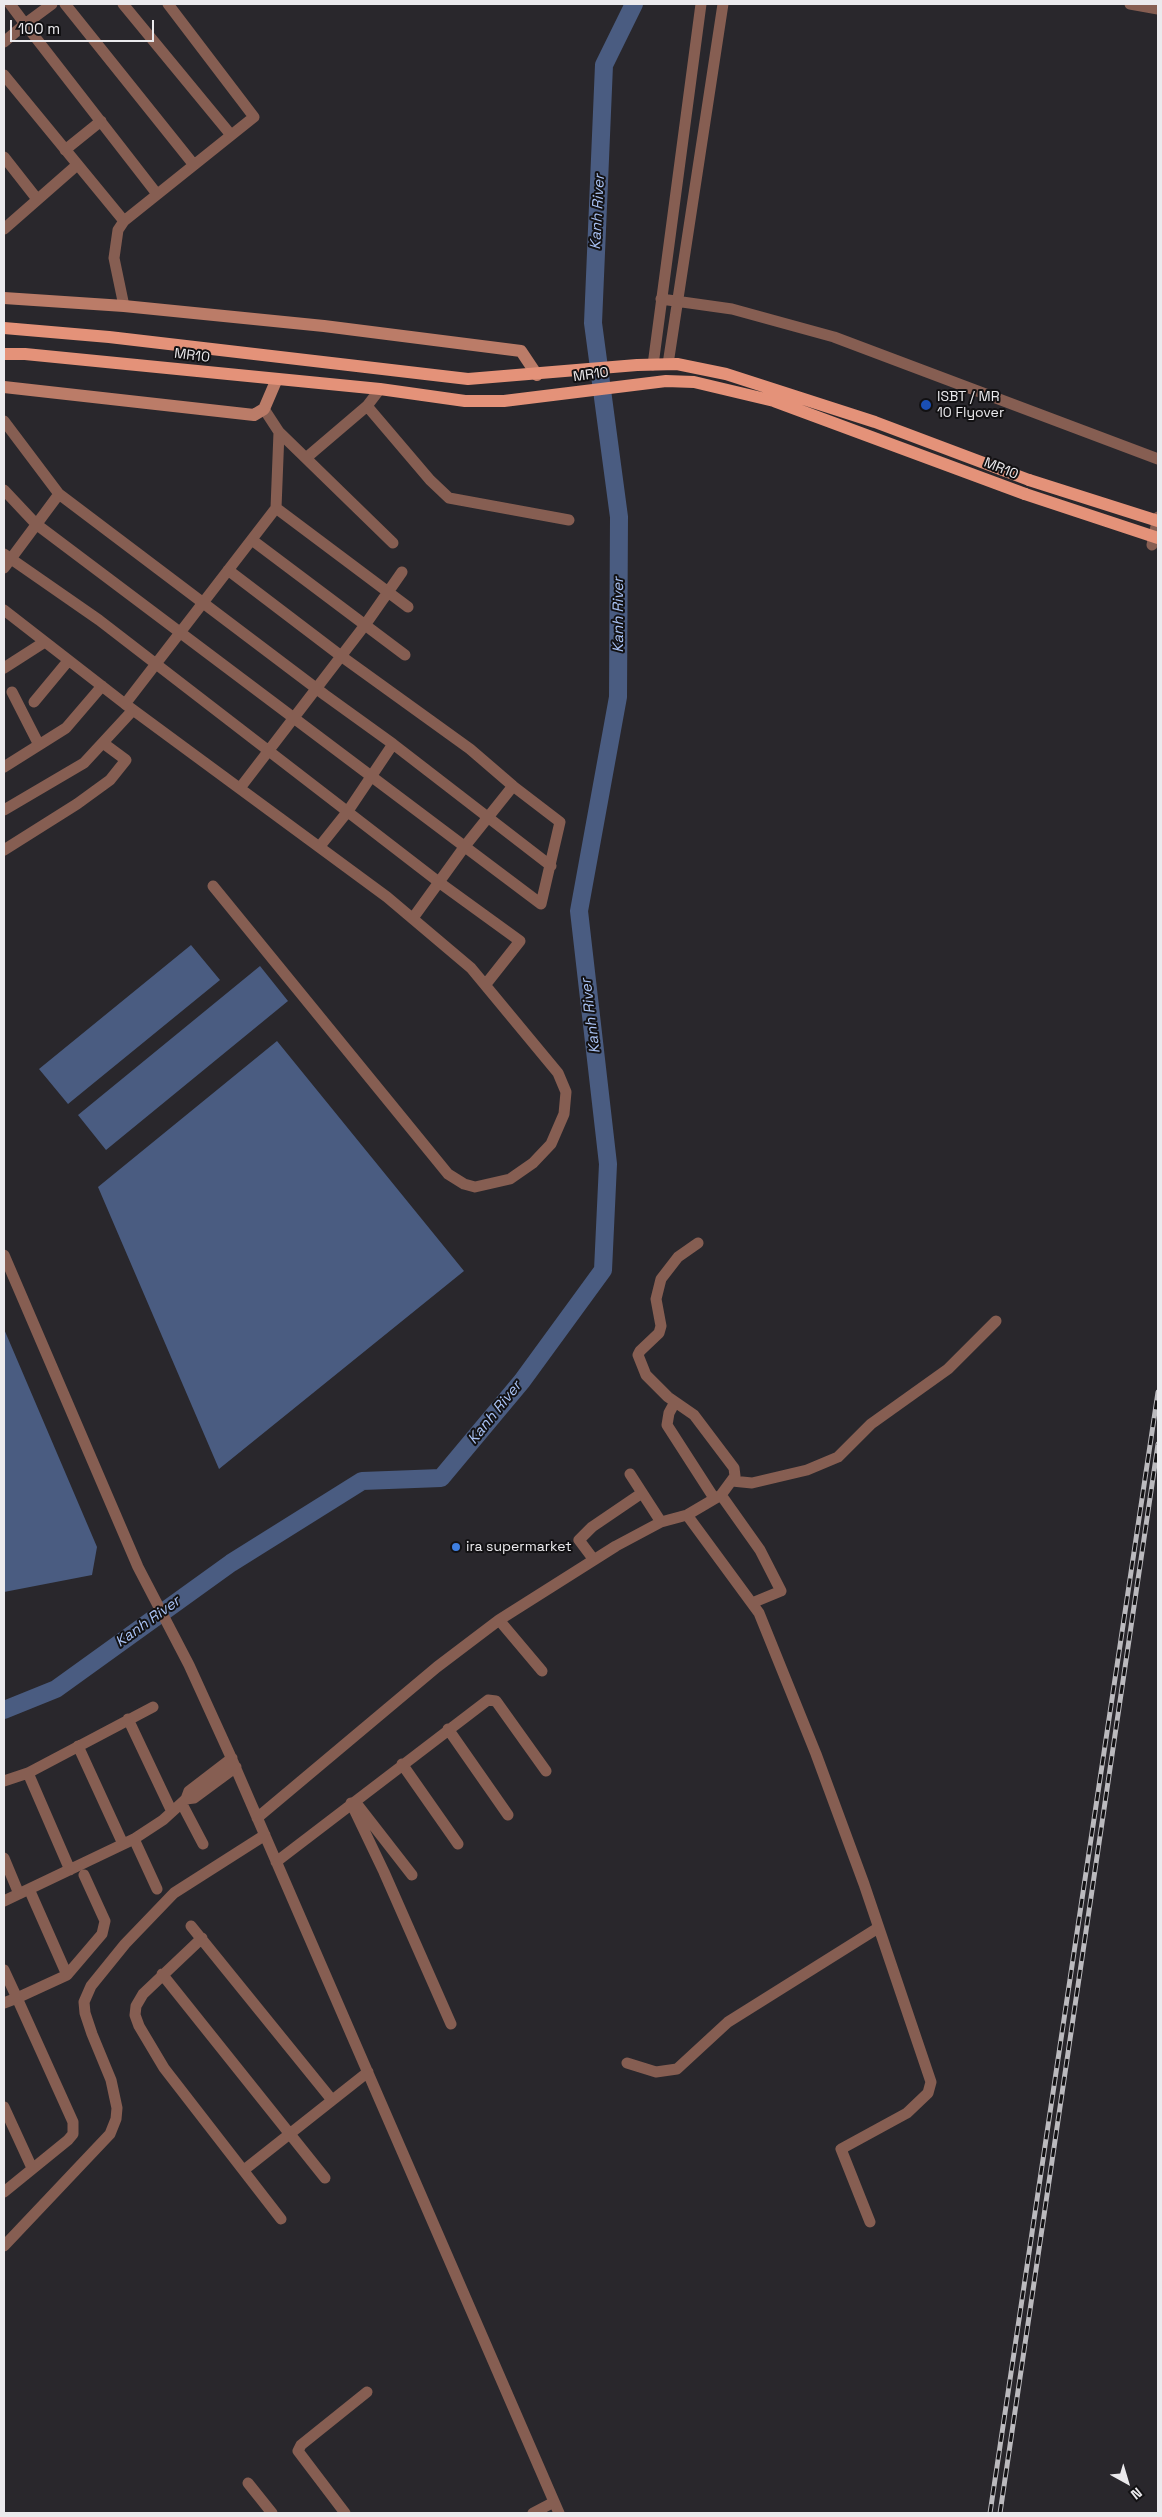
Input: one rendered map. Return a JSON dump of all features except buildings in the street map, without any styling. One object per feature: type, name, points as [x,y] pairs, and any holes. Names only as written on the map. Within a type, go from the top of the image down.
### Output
[{"type":"main road","name":"MR10","points":[[4,328],[109,337],[468,379],[637,365],[677,364],[726,374],[875,422],[1029,480],[1158,521]]},
{"type":"main road","name":"MR10","points":[[4,354],[25,354],[276,381],[380,389],[465,401],[504,401],[640,383],[666,381],[694,382],[774,400],[1155,541]]},
{"type":"street","points":[[10,4],[157,194]]},
{"type":"street","points":[[4,42],[52,4]]},
{"type":"street","points":[[65,4],[194,165]]},
{"type":"street","points":[[123,4],[231,135]]},
{"type":"street","points":[[124,306],[114,258],[116,236],[124,221],[254,117],[168,4]]},
{"type":"street","points":[[653,365],[701,4]]},
{"type":"street","points":[[668,364],[723,4]]},
{"type":"street","points":[[1130,4],[1158,9]]},
{"type":"street","points":[[4,75],[124,221]]},
{"type":"street","points":[[65,150],[101,121]]},
{"type":"street","points":[[4,158],[37,199]]},
{"type":"street","points":[[5,224],[77,165]]},
{"type":"street","points":[[4,298],[124,306],[324,326],[521,351],[537,374]]},
{"type":"street","points":[[661,299],[732,309],[834,337],[1158,459]]},
{"type":"street","points":[[4,387],[254,415],[264,409],[276,381]]},
{"type":"street","points":[[306,458],[367,406],[380,389]]},
{"type":"street","points":[[367,406],[430,480],[450,498],[568,520]]},
{"type":"street","points":[[264,409],[279,432],[393,542]]},
{"type":"street","points":[[4,421],[59,494],[203,604],[393,744],[551,866]]},
{"type":"street","points":[[4,810],[84,763],[103,743],[129,707],[155,665],[276,508],[279,432]]},
{"type":"street","points":[[4,490],[36,524],[541,904],[560,822],[513,786],[470,749],[341,656],[228,570]]},
{"type":"street","points":[[59,494],[6,560],[99,620],[155,665],[520,941],[486,984]]},
{"type":"street","points":[[276,508],[408,607]]},
{"type":"street","points":[[1155,541],[1158,517]]},
{"type":"street","points":[[252,540],[405,656]]},
{"type":"street","points":[[240,788],[341,656],[402,572]]},
{"type":"street","points":[[6,615],[320,846],[413,918],[472,968],[558,1073],[566,1092],[564,1114],[551,1144],[533,1163],[510,1179],[475,1187],[464,1184],[448,1174],[213,886]]},
{"type":"street","points":[[4,668],[43,643]]},
{"type":"street","points":[[34,702],[68,661]]},
{"type":"street","points":[[4,753],[6,766],[66,728],[102,686]]},
{"type":"street","points":[[12,692],[38,745]]},
{"type":"street","points":[[4,850],[77,804],[110,780],[126,760],[103,743]]},
{"type":"street","points":[[320,846],[348,811],[393,744]]},
{"type":"street","points":[[413,918],[465,846],[489,820],[513,786]]},
{"type":"street","points":[[257,1818],[437,1667],[499,1620],[594,1560],[661,1522],[688,1515],[718,1496],[732,1481],[734,1468],[705,1426],[646,1375],[638,1355],[659,1333],[661,1326],[656,1299],[661,1278],[678,1258],[698,1243]]},
{"type":"street","points":[[4,1255],[138,1567],[190,1665],[234,1763],[556,2508],[533,2513]]},
{"type":"street","points":[[732,1481],[752,1483],[808,1470],[838,1457],[871,1424],[948,1369],[996,1321]]},
{"type":"street","points":[[675,1402],[667,1425],[760,1550],[781,1591],[752,1604]]},
{"type":"street","points":[[630,1474],[661,1522]]},
{"type":"street","points":[[594,1560],[579,1540],[592,1527],[642,1493]]},
{"type":"street","points":[[688,1515],[759,1613],[809,1737],[931,2082],[928,2093],[907,2113],[841,2149],[870,2222]]},
{"type":"street","points":[[499,1620],[542,1671]]},
{"type":"street","points":[[276,1862],[480,1704],[488,1700],[496,1700],[546,1771]]},
{"type":"street","points":[[4,1781],[28,1772],[153,1707]]},
{"type":"street","points":[[128,1720],[172,1812]]},
{"type":"street","points":[[448,1729],[508,1815]]},
{"type":"street","points":[[78,1746],[129,1842],[158,1889]]},
{"type":"street","points":[[4,1901],[129,1842],[172,1812],[184,1801],[194,1798],[209,1781],[234,1763]]},
{"type":"street","points":[[402,1764],[458,1844]]},
{"type":"street","points":[[28,1772],[70,1870]]},
{"type":"street","points":[[184,1801],[203,1844]]},
{"type":"street","points":[[353,1802],[412,1874]]},
{"type":"street","points":[[353,1802],[451,2024]]},
{"type":"street","points":[[4,2246],[110,2134],[116,2119],[117,2108],[111,2080],[86,2013],[84,2002],[91,1986],[125,1944],[174,1893],[265,1835]]},
{"type":"street","points":[[4,1858],[24,1892],[66,1975]]},
{"type":"street","points":[[4,2003],[66,1975],[97,1941],[105,1925],[84,1875]]},
{"type":"street","points":[[191,1926],[332,2100]]},
{"type":"street","points":[[627,2063],[656,2072],[677,2069],[728,2022],[878,1928]]},
{"type":"street","points":[[202,1938],[143,1994],[136,2006],[135,2015],[139,2026],[164,2068],[281,2219]]},
{"type":"street","points":[[4,1970],[73,2122],[74,2128],[68,2140],[4,2192]]},
{"type":"street","points":[[162,1974],[325,2178]]},
{"type":"street","points":[[244,2170],[368,2072]]},
{"type":"street","points":[[4,2107],[32,2168]]},
{"type":"street","points":[[345,2513],[298,2451],[301,2445],[367,2392]]},
{"type":"street","points":[[248,2483],[272,2513]]},
{"type":"water","points":[[191,945],[220,980],[68,1104],[39,1069]]},
{"type":"water","points":[[260,966],[288,1001],[106,1150],[78,1115]]},
{"type":"water","points":[[277,1041],[464,1271],[219,1469],[98,1187]]},
{"type":"water","points":[[4,1329],[97,1547],[92,1575],[4,1592]]},
{"type":"waterway","name":"Kanh River","points":[[4,1710],[56,1689],[231,1563],[362,1481],[441,1478],[522,1381],[603,1270],[608,1164],[579,911],[618,697],[619,517],[593,323],[604,65],[634,4]]},
{"type":"railway","points":[[990,2513],[1158,1392]]},
{"type":"railway","points":[[1000,2513],[1158,1444]]},
{"type":"place","name":"ISBT / MR 10 Flyover","points":[[926,405]]},
{"type":"place","name":"ira supermarket","points":[[456,1547]]}]
